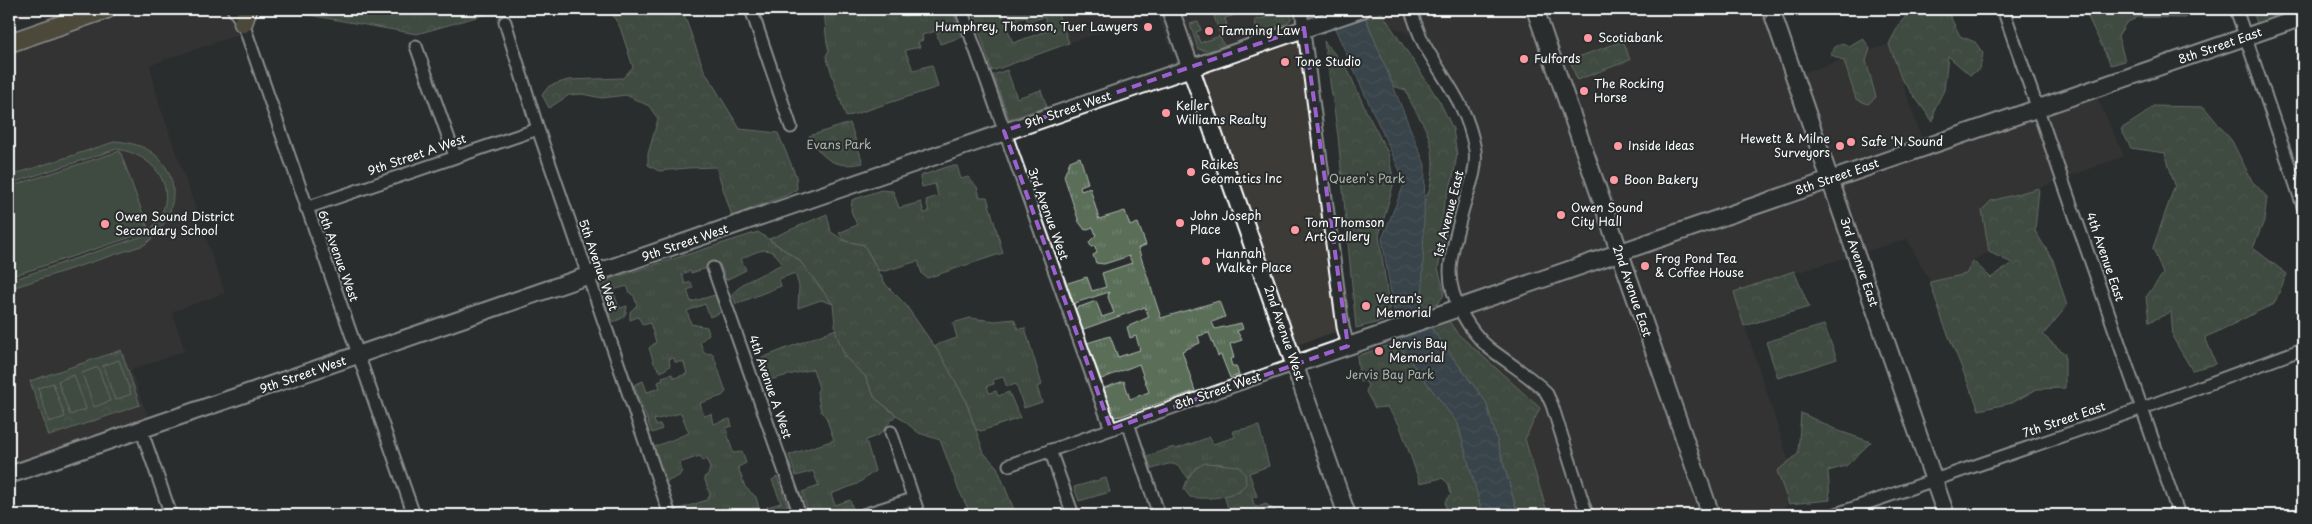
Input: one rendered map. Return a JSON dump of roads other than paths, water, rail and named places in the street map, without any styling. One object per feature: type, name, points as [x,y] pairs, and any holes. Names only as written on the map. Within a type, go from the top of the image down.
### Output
[{"type":"main road","points":[[9,42],[108,9]]},
{"type":"street","points":[[751,9],[791,127]]},
{"type":"street","name":"3rd Avenue West","points":[[961,9],[1111,429]]},
{"type":"street","name":"2nd Avenue West","points":[[1170,9],[1296,364],[1347,515]]},
{"type":"street","points":[[1302,9],[1311,26],[1343,327],[1348,346]]},
{"type":"street","name":"9th Street West","points":[[9,475],[1362,9]]},
{"type":"street","name":"1st Avenue East","points":[[1410,9],[1424,43],[1453,89],[1469,122],[1475,152],[1474,176],[1461,213],[1451,265],[1452,283],[1460,308],[1470,328],[1480,340],[1546,392],[1552,405],[1587,515]]},
{"type":"street","name":"2nd Avenue East","points":[[1535,9],[1711,515]]},
{"type":"street","name":"3rd Avenue East","points":[[1771,9],[1946,515]]},
{"type":"street","name":"4th Avenue East","points":[[2004,9],[2179,515]]},
{"type":"street","points":[[2236,9],[2303,206]]},
{"type":"street","name":"6th Avenue West","points":[[241,13],[306,208],[414,515]]},
{"type":"street","name":"8th Street East","points":[[1427,319],[2303,17]]},
{"type":"street","name":"5th Avenue West","points":[[505,22],[587,277],[670,515]]},
{"type":"street","points":[[416,46],[455,156]]},
{"type":"street","name":"9th Street A West","points":[[306,208],[538,129]]},
{"type":"street","name":"4th Avenue A West","points":[[714,268],[800,515]]},
{"type":"street","name":"8th Street West","points":[[1009,465],[1427,319]]},
{"type":"street","name":"7th Street East","points":[[1833,515],[2143,408],[2303,349]]},
{"type":"street","points":[[1128,423],[1159,515]]},
{"type":"street","points":[[142,430],[171,515]]},
{"type":"street","points":[[891,432],[919,515]]},
{"type":"street","points":[[1050,450],[1073,515]]},
{"type":"street","points":[[863,515],[913,499]]},
{"type":"water","points":[[1326,9],[1362,9],[1425,165],[1422,316],[1486,402],[1518,515],[1483,515],[1458,424],[1405,354],[1397,328],[1382,239],[1405,182]]},
{"type":"place","name":"Humphrey, Thomson, Tuer Lawyers","points":[[1148,27]]},
{"type":"place","name":"Tamming Law","points":[[1209,31]]},
{"type":"place","name":"Scotiabank","points":[[1588,38]]},
{"type":"place","name":"Fulfords","points":[[1524,59]]},
{"type":"place","name":"Tone Studio","points":[[1285,62]]},
{"type":"place","name":"The Rocking Horse","points":[[1584,91]]},
{"type":"place","name":"Keller Williams Realty","points":[[1166,113]]},
{"type":"place","name":"Safe 'N Sound","points":[[1851,142]]},
{"type":"place","name":"Inside Ideas","points":[[1618,146]]},
{"type":"place","name":"Hewett & Milne Surveyors","points":[[1840,146]]},
{"type":"place","name":"Raikes Geomatics Inc","points":[[1191,172]]},
{"type":"place","name":"Boon Bakery","points":[[1614,180]]},
{"type":"place","name":"Owen Sound City Hall","points":[[1561,215]]},
{"type":"place","name":"John Joseph Place","points":[[1180,223]]},
{"type":"place","name":"Owen Sound District Secondary School","points":[[105,224]]},
{"type":"place","name":"Tom Thomson Art Gallery","points":[[1295,230]]},
{"type":"place","name":"Hannah Walker Place","points":[[1206,261]]},
{"type":"place","name":"Frog Pond Tea & Coffee House","points":[[1645,266]]},
{"type":"place","name":"Vetran's Memorial","points":[[1366,306]]},
{"type":"place","name":"Jervis Bay Memorial","points":[[1379,351]]},
{"type":"park label","name":"Evans Park","points":[[839,145]]},
{"type":"park label","name":"Queen's Park","points":[[1367,179]]},
{"type":"park label","name":"Jervis Bay Park","points":[[1390,375]]}]
